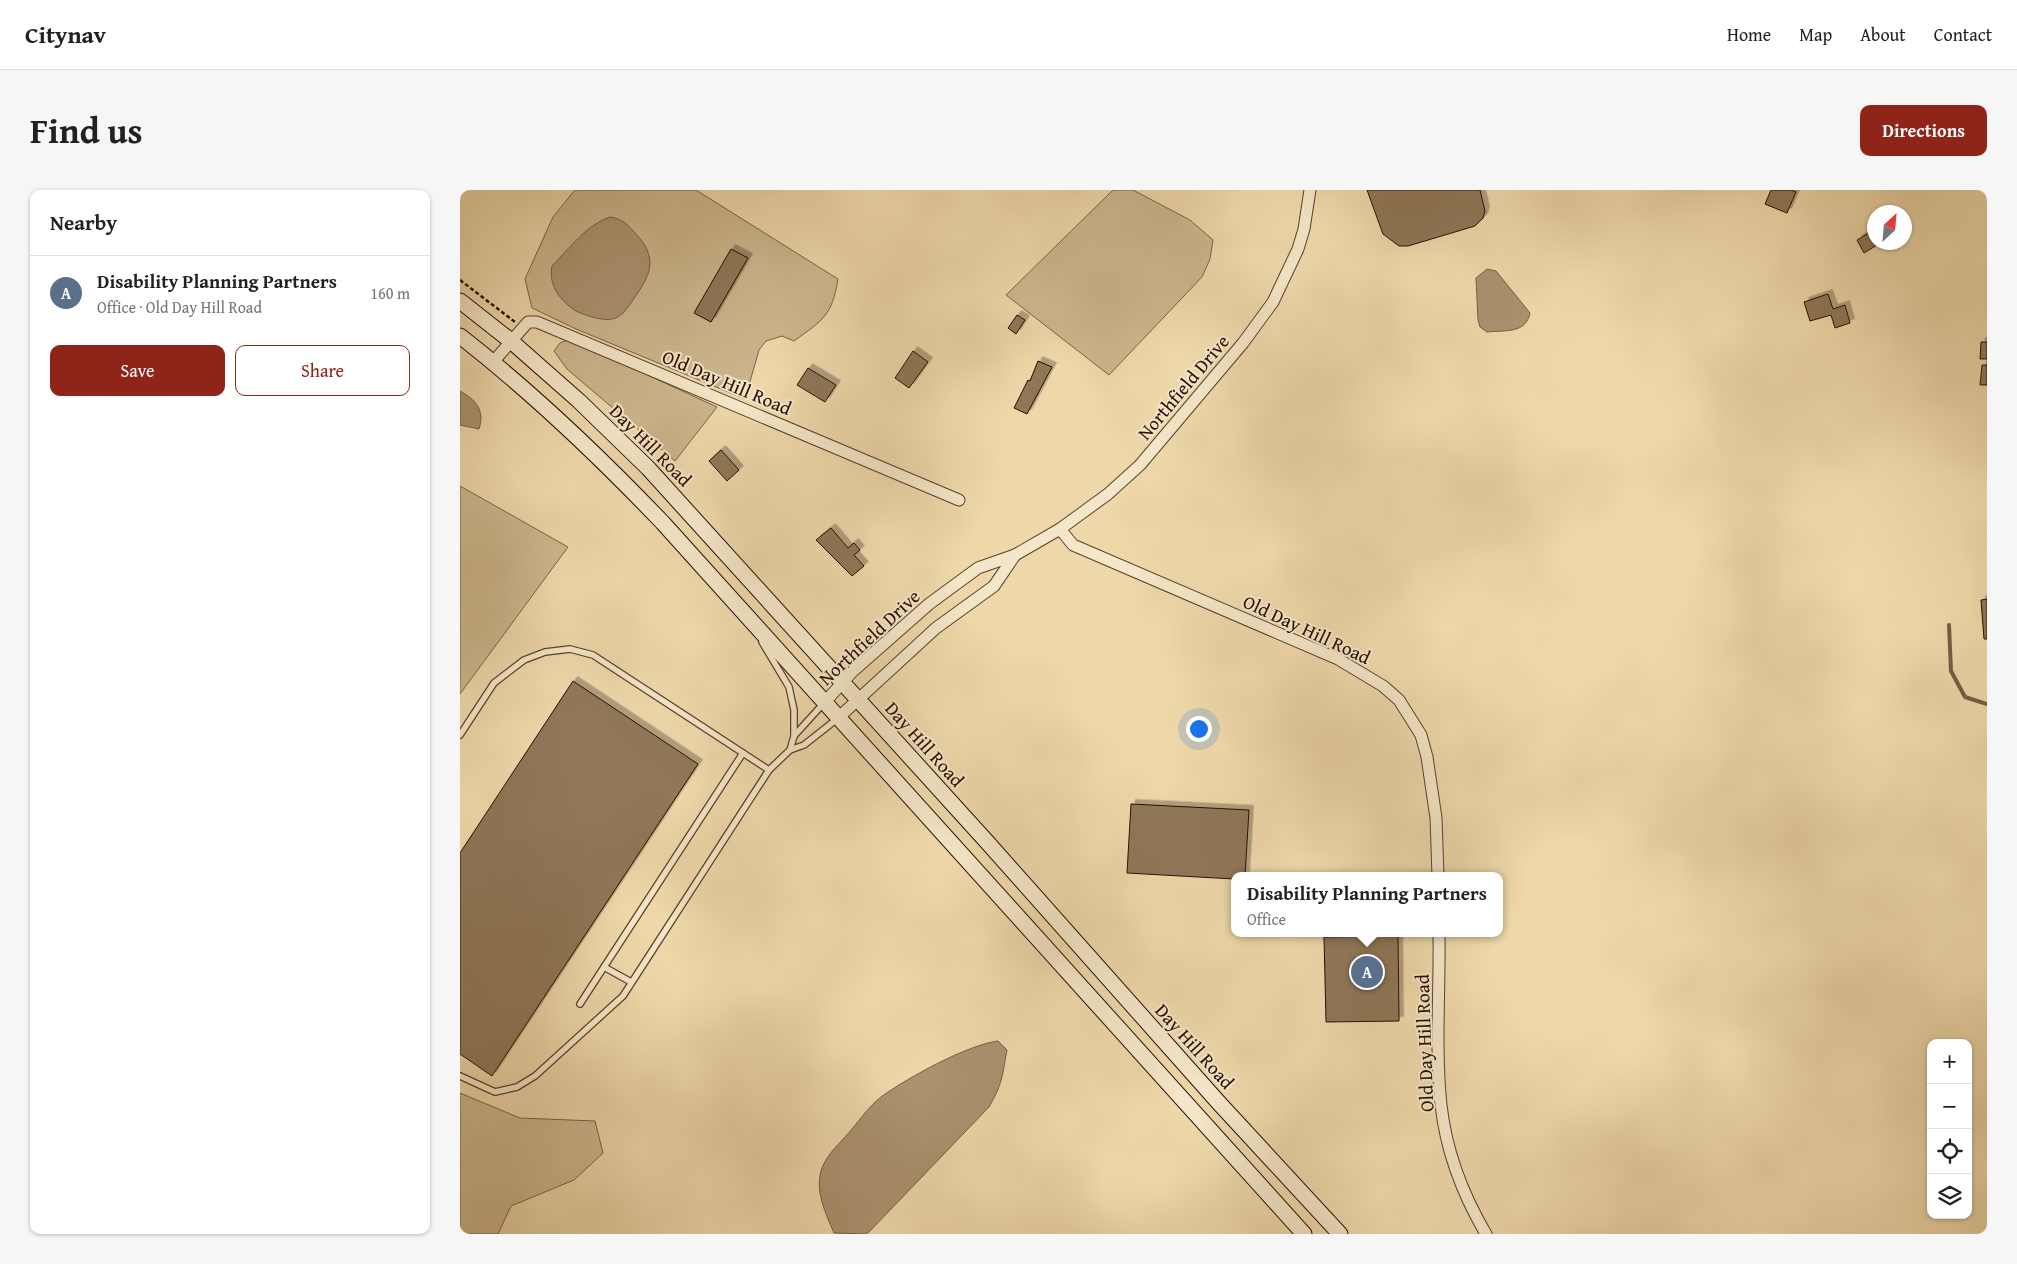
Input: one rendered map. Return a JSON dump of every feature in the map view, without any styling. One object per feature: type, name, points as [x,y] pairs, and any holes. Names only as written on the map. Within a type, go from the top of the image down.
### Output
[{"type":"main road","name":"Day Hill Road","points":[[460,301],[511,341],[648,468],[1340,1234]]},
{"type":"main road","points":[[460,336],[494,362],[602,459],[748,616],[1304,1234]]},
{"type":"main road","points":[[1133,1044],[1152,1027]]},
{"type":"main road","points":[[1288,1216],[1309,1200]]},
{"type":"street","name":"Northfield Drive","points":[[825,702],[843,682],[929,604],[955,584],[978,568],[1016,555],[1060,528],[1108,494],[1140,465],[1174,427],[1257,324],[1283,284],[1304,230],[1310,190]]},
{"type":"street","name":"Old Day Hill Road","points":[[522,328],[528,322],[537,322],[563,331],[959,500]]},
{"type":"street","points":[[494,362],[522,328]]},
{"type":"street","name":"Old Day Hill Road","points":[[1060,528],[1073,545],[1338,659],[1383,686],[1399,700],[1421,735],[1428,758],[1436,818],[1438,872]]},
{"type":"street","name":"Northfield Drive","points":[[838,718],[936,628],[994,586],[1016,555]]},
{"type":"street","name":"Old Day Hill Road","points":[[1439,937],[1441,1105],[1448,1138],[1462,1185],[1486,1234]]},
{"type":"lane","points":[[748,616],[789,687],[794,710],[794,736],[790,750]]},
{"type":"lane","points":[[460,735],[494,684],[524,660],[545,652],[570,649],[593,655],[769,770]]},
{"type":"lane","points":[[794,736],[825,702]]},
{"type":"lane","points":[[460,1076],[495,1092],[516,1087],[535,1076],[615,1003],[631,982],[769,770],[790,750],[804,745],[838,718]]},
{"type":"lane","points":[[580,1004],[743,753]]},
{"type":"lane","points":[[604,967],[631,982]]},
{"type":"path","points":[[460,280],[522,328]]},
{"type":"shaded area","points":[[575,190],[696,190],[838,279],[833,301],[825,316],[794,341],[782,336],[766,341],[759,350],[745,399],[576,329],[532,308],[525,279],[553,217]]},
{"type":"shaded area","points":[[1113,190],[1133,190],[1190,220],[1213,240],[1210,259],[1202,277],[1109,375],[1006,295]]},
{"type":"shaded area","points":[[610,217],[624,222],[630,227],[642,241],[650,263],[642,286],[623,313],[613,319],[599,319],[578,312],[564,302],[557,293],[551,272],[552,266],[586,231]]},
{"type":"shaded area","points":[[1487,269],[1496,271],[1530,313],[1528,320],[1519,328],[1487,332],[1480,327],[1476,278]]},
{"type":"shaded area","points":[[567,340],[574,341],[717,407],[675,461],[567,369],[554,351],[560,343]]},
{"type":"shaded area","points":[[460,391],[471,398],[478,406],[481,416],[479,429],[460,425]]},
{"type":"shaded area","points":[[460,486],[568,547],[460,694]]},
{"type":"shaded area","points":[[998,1041],[1007,1050],[1000,1085],[989,1107],[869,1232],[865,1234],[834,1233],[822,1203],[819,1187],[823,1166],[835,1148],[872,1106],[892,1089],[954,1055]]},
{"type":"shaded area","points":[[460,1093],[520,1118],[595,1121],[603,1153],[574,1180],[511,1206],[498,1234],[460,1234]]},
{"type":"building","points":[[1367,190],[1480,190],[1485,211],[1483,218],[1475,226],[1408,246],[1399,246],[1383,234]]},
{"type":"building","points":[[1771,190],[1791,190],[1796,192],[1787,213],[1765,204]]},
{"type":"building","points":[[1867,234],[1867,250],[1869,250],[1864,253],[1857,240]]},
{"type":"building","points":[[731,249],[748,258],[711,322],[694,313]]},
{"type":"building","points":[[1828,294],[1833,309],[1845,305],[1850,323],[1835,328],[1831,315],[1810,321],[1804,302]]},
{"type":"building","points":[[1017,315],[1025,320],[1016,334],[1008,328]]},
{"type":"building","points":[[1981,342],[1987,342],[1987,359],[1980,359]]},
{"type":"building","points":[[913,351],[928,362],[909,388],[895,378]]},
{"type":"building","points":[[1038,361],[1052,367],[1027,414],[1014,408],[1028,380],[1030,381]]},
{"type":"building","points":[[1982,365],[1987,365],[1987,385],[1980,385]]},
{"type":"building","points":[[808,368],[836,385],[825,402],[797,385]]},
{"type":"building","points":[[721,450],[739,470],[727,481],[709,461]]},
{"type":"building","points":[[831,528],[848,548],[854,543],[860,550],[854,555],[864,566],[852,576],[816,540]]},
{"type":"building","points":[[1987,599],[1987,639],[1984,639],[1981,600]]},
{"type":"building","points":[[573,681],[698,764],[492,1076],[460,1054],[460,853]]},
{"type":"building","points":[[1131,804],[1249,810],[1245,872],[1231,872],[1231,879],[1127,873]]},
{"type":"building","points":[[1324,937],[1398,937],[1399,1021],[1326,1022]]},
{"type":"waterway","points":[[1949,625],[1951,671],[1965,697],[1987,704]]},
{"type":"place","name":"Disability Planning Partners","points":[[1367,972]]}]
